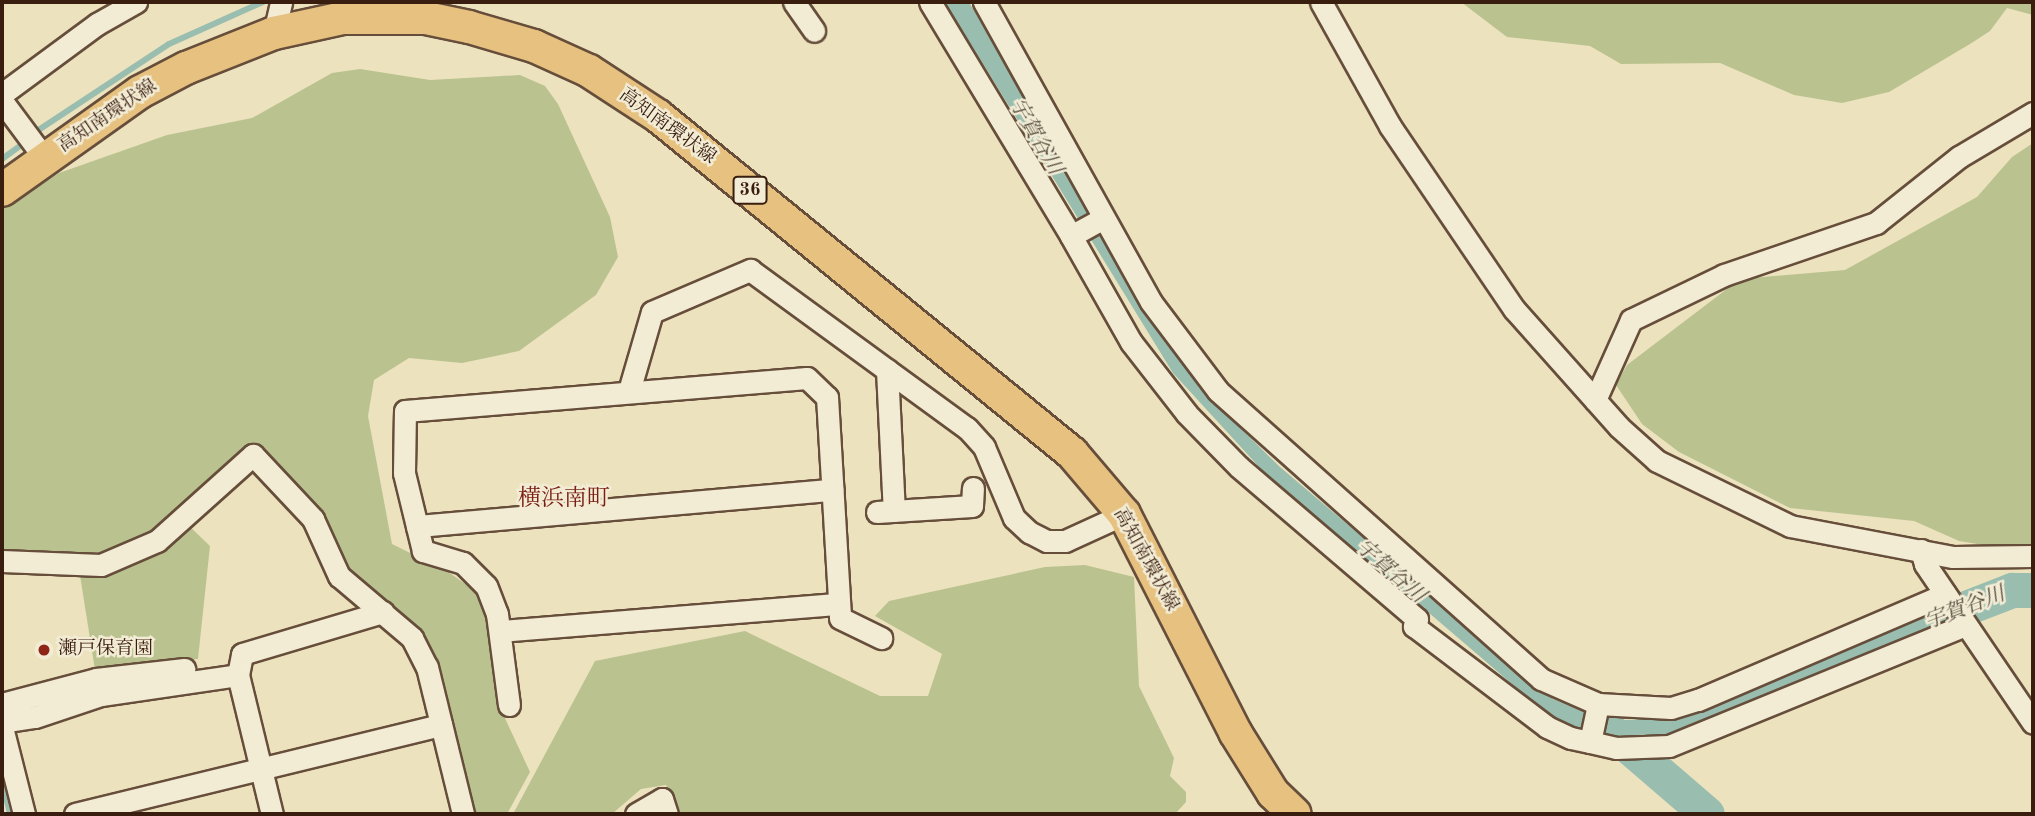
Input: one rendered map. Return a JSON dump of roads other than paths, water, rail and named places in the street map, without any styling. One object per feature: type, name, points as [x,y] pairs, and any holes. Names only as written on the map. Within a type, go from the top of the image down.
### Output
[{"type":"main road","name":"高知南環状線","points":[[2,190],[141,92],[186,68],[274,33],[343,18],[426,18],[534,46],[589,71],[658,116],[997,388],[1072,453],[1124,514],[1235,732],[1273,793],[1295,814]]},
{"type":"street","points":[[2,94],[97,24],[136,2]]},
{"type":"street","points":[[274,33],[281,2]]},
{"type":"street","points":[[794,2],[814,31]]},
{"type":"street","points":[[930,2],[1073,235],[1131,342],[1187,414],[1239,467],[1418,619],[1414,626],[1459,663],[1475,668],[1547,727],[1616,748],[1669,746],[1955,609]]},
{"type":"street","points":[[984,2],[1101,219],[1151,302],[1218,391],[1541,679],[1597,708],[1671,708],[1955,609]]},
{"type":"street","points":[[1321,2],[1390,126],[1514,310],[1595,400],[1657,461],[1790,526],[1986,560],[2033,556]]},
{"type":"street","points":[[2,101],[45,159]]},
{"type":"street","points":[[1595,400],[1631,320],[1724,275],[1876,223],[1959,157],[2033,113]]},
{"type":"street","points":[[1073,235],[1101,219]]},
{"type":"street","points":[[629,391],[652,312],[750,270],[967,428],[984,447],[1014,518],[1029,532],[1047,541],[1065,541],[1124,514]]},
{"type":"street","points":[[887,370],[886,512],[972,506],[973,488]]},
{"type":"street","points":[[509,705],[500,631],[492,599],[477,574],[454,559],[423,551],[404,472],[405,411],[807,378],[827,397],[840,618],[881,638]]},
{"type":"street","points":[[2,561],[101,565],[123,556],[157,541],[253,455],[313,519],[339,576],[412,638],[427,667],[463,814]]},
{"type":"street","points":[[417,526],[832,490]]},
{"type":"street","points":[[1921,550],[1955,609],[2033,723]]},
{"type":"street","points":[[500,631],[838,604]]},
{"type":"street","points":[[271,814],[238,675],[242,654],[383,612]]},
{"type":"street","points":[[2,704],[96,679],[184,669]]},
{"type":"street","points":[[24,814],[2,725],[100,695],[238,675]]},
{"type":"street","points":[[1590,739],[1597,708]]},
{"type":"street","points":[[75,814],[441,725]]},
{"type":"street","points":[[636,814],[663,799],[667,814]]},
{"type":"water","points":[[945,2],[969,2],[1145,306],[1183,364],[1227,415],[1280,467],[1553,699],[1584,712],[1625,720],[1680,717],[1919,620],[1928,611],[1933,614],[2009,585],[2008,597],[1694,727],[1660,736],[1635,734],[1636,744],[1578,730],[1547,714],[1261,469],[1173,373]]},
{"type":"waterway","points":[[40,129],[169,44],[263,2]]},
{"type":"waterway","points":[[2,159],[20,146]]},
{"type":"waterway","name":"宇賀谷川","points":[[1963,609],[2012,590],[2033,590]]},
{"type":"waterway","points":[[1606,727],[1707,814]]},
{"type":"waterway","points":[[2,781],[10,814]]},
{"type":"place","name":"瀬戸保育園","points":[[44,650]]},
{"type":"district","name":"横浜南町","points":[[564,499]]}]
